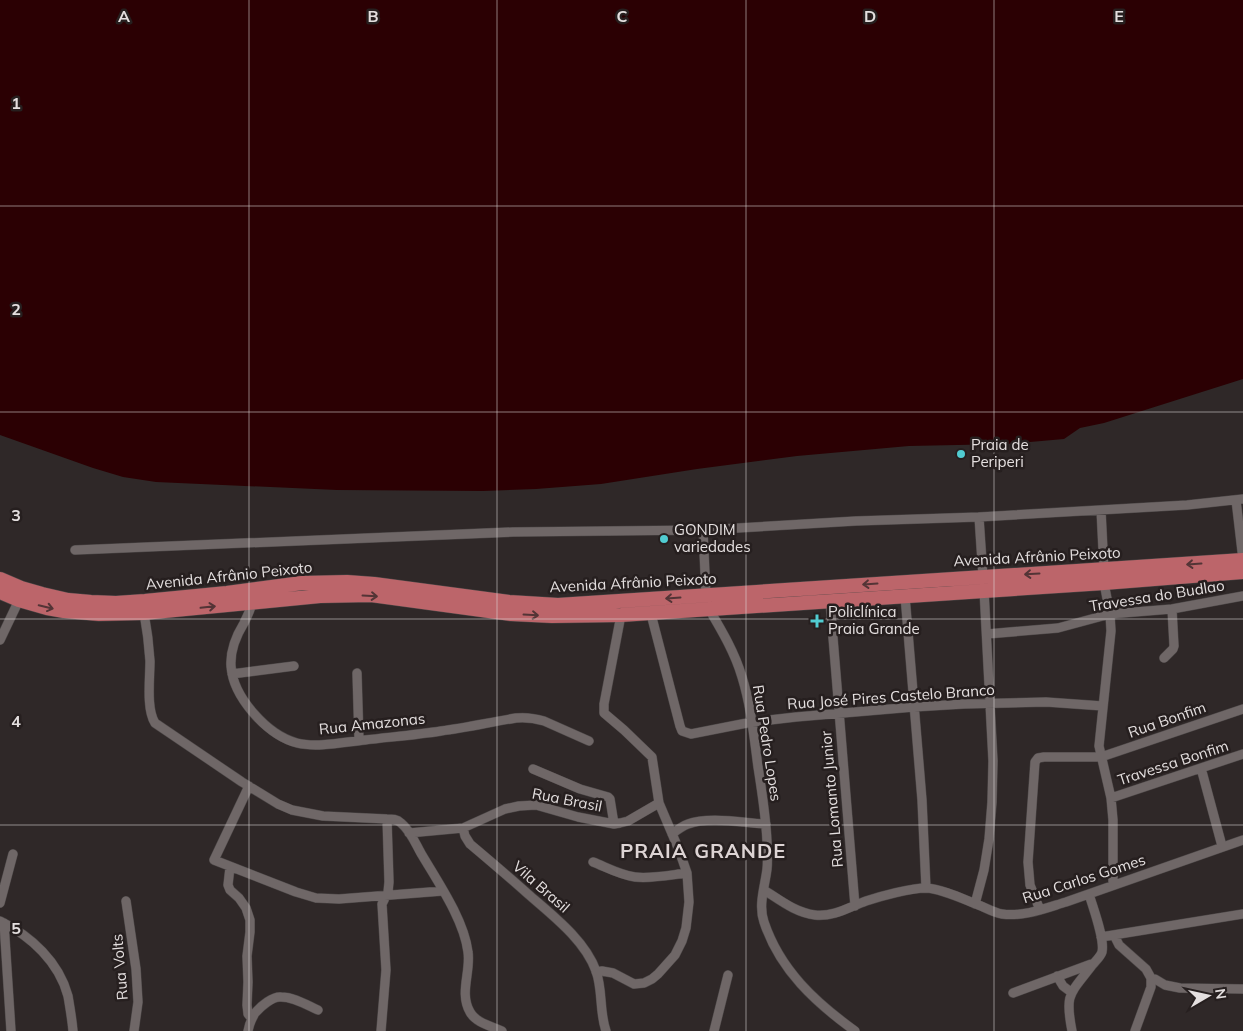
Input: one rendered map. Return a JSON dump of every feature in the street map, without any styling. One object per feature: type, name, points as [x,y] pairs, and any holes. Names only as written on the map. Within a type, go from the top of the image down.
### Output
[{"type":"main road","name":"Avenida Afrânio Peixoto","points":[[1104,576],[1243,560]]},
{"type":"main road","name":"Avenida Afrânio Peixoto","points":[[0,592],[47,608],[99,614],[144,613],[320,596],[372,595],[511,614],[621,616],[651,614],[708,602],[1104,576],[1243,572]]},
{"type":"main road","name":"Avenida Afrânio Peixoto","points":[[0,579],[42,594],[68,600],[91,602],[145,602],[227,594],[302,583],[347,582],[509,602],[558,605],[830,601],[905,596],[984,583]]},
{"type":"street","points":[[76,550],[513,532],[703,530],[1101,510],[1239,500],[1243,560]]},
{"type":"street","points":[[1101,510],[1104,576],[1111,631],[1099,746],[1111,798],[1113,885]]},
{"type":"street","points":[[975,904],[984,870],[990,829],[993,761],[979,516]]},
{"type":"street","name":"Rua Pedro Lopes","points":[[703,530],[708,602],[724,633],[742,677],[752,722],[766,824],[767,866],[761,904],[764,922],[784,962],[808,993],[831,1014],[855,1031]]},
{"type":"street","points":[[905,596],[922,800],[926,888]]},
{"type":"street","name":"Travessa do Budlao","points":[[987,634],[1058,628],[1110,614],[1172,609],[1243,596]]},
{"type":"street","points":[[0,640],[19,600]]},
{"type":"street","name":"Rua Lomanto Junior","points":[[830,601],[855,906]]},
{"type":"street","name":"Rua Amazonas","points":[[252,602],[250,612],[237,635],[232,650],[232,674],[242,696],[256,716],[265,725],[286,738],[304,744],[347,743],[442,731],[527,717],[544,721],[590,741]]},
{"type":"street","points":[[1164,658],[1174,646],[1172,609]]},
{"type":"street","points":[[144,613],[150,663],[150,708],[152,719],[155,723],[249,786],[278,804],[292,810],[322,816],[387,819],[398,821],[404,826],[410,833],[443,891],[462,930],[469,952],[465,994],[469,1010],[477,1020],[502,1031]]},
{"type":"street","name":"Rua José Pires Castelo Branco","points":[[651,614],[682,731],[691,734],[752,722],[914,707],[1046,702],[1103,706]]},
{"type":"street","points":[[596,972],[613,973],[629,982],[640,984],[652,979],[675,955],[682,941],[686,928],[689,902],[687,873],[659,803],[652,757],[604,713],[604,704],[621,616]]},
{"type":"street","points":[[232,674],[294,666]]},
{"type":"street","points":[[357,673],[360,740]]},
{"type":"street","name":"Rua Bonfim","points":[[1040,910],[1030,885],[1028,862],[1034,766],[1038,758],[1100,757],[1243,709]]},
{"type":"street","name":"Travessa Bonfim","points":[[1111,798],[1243,754]]},
{"type":"street","points":[[1201,768],[1222,846]]},
{"type":"street","points":[[533,769],[580,789],[608,797],[610,799],[614,824]]},
{"type":"street","points":[[249,786],[214,860],[316,898],[339,899],[443,891]]},
{"type":"street","name":"Rua Brasil","points":[[410,833],[463,828],[505,809],[536,805],[614,824],[628,821],[659,803]]},
{"type":"street","points":[[381,1031],[386,970],[382,904],[388,892],[389,882],[387,819]]},
{"type":"street","points":[[672,834],[688,824],[706,821],[766,824]]},
{"type":"street","name":"Vila Brasil","points":[[463,828],[470,844],[559,921],[585,951],[592,961],[596,972],[601,1011],[606,1031]]},
{"type":"street","name":"Rua Carlos Gomes","points":[[764,890],[795,909],[816,916],[843,911],[878,898],[926,888],[943,892],[1002,914],[1014,914],[1040,910],[1243,840]]},
{"type":"street","points":[[0,903],[13,854]]},
{"type":"street","points":[[593,862],[634,877],[643,878],[687,873]]},
{"type":"street","points":[[230,866],[227,880],[228,885],[230,890],[246,908],[250,920],[246,956],[247,1005],[248,1014],[252,1019]]},
{"type":"street","points":[[1072,1031],[1068,1012],[1071,992],[1102,952],[1101,937],[1089,894]]},
{"type":"street","name":"Rua Volts","points":[[126,901],[136,969],[138,1002],[134,1031]]},
{"type":"street","points":[[1101,937],[1243,914]]},
{"type":"street","points":[[2,922],[11,1031]]},
{"type":"street","points":[[2,922],[16,929],[38,947],[58,971],[67,996],[73,1031]]},
{"type":"street","points":[[1114,936],[1119,945],[1146,969],[1150,978],[1151,987],[1138,1030]]},
{"type":"street","points":[[1013,993],[1094,963]]},
{"type":"street","points":[[714,1031],[728,975]]},
{"type":"street","points":[[1057,976],[1062,986],[1071,992]]},
{"type":"street","points":[[1150,978],[1155,978],[1165,985],[1180,988],[1243,989]]},
{"type":"street","points":[[248,1031],[256,1012],[280,996],[307,1004],[318,1010]]},
{"type":"shaded area","points":[[0,0],[1243,0],[1243,379],[1104,423],[1080,428],[1064,439],[1006,444],[909,446],[797,456],[601,484],[483,491],[337,490],[156,482],[123,477],[93,468],[0,435]]},
{"type":"place","name":"Praia de Periperi","points":[[961,454]]},
{"type":"place","name":"GONDIM variedades","points":[[664,539]]},
{"type":"place","name":"Policlínica Praia Grande","points":[[817,621]]},
{"type":"district","name":"PRAIA GRANDE","points":[[703,851]]}]
